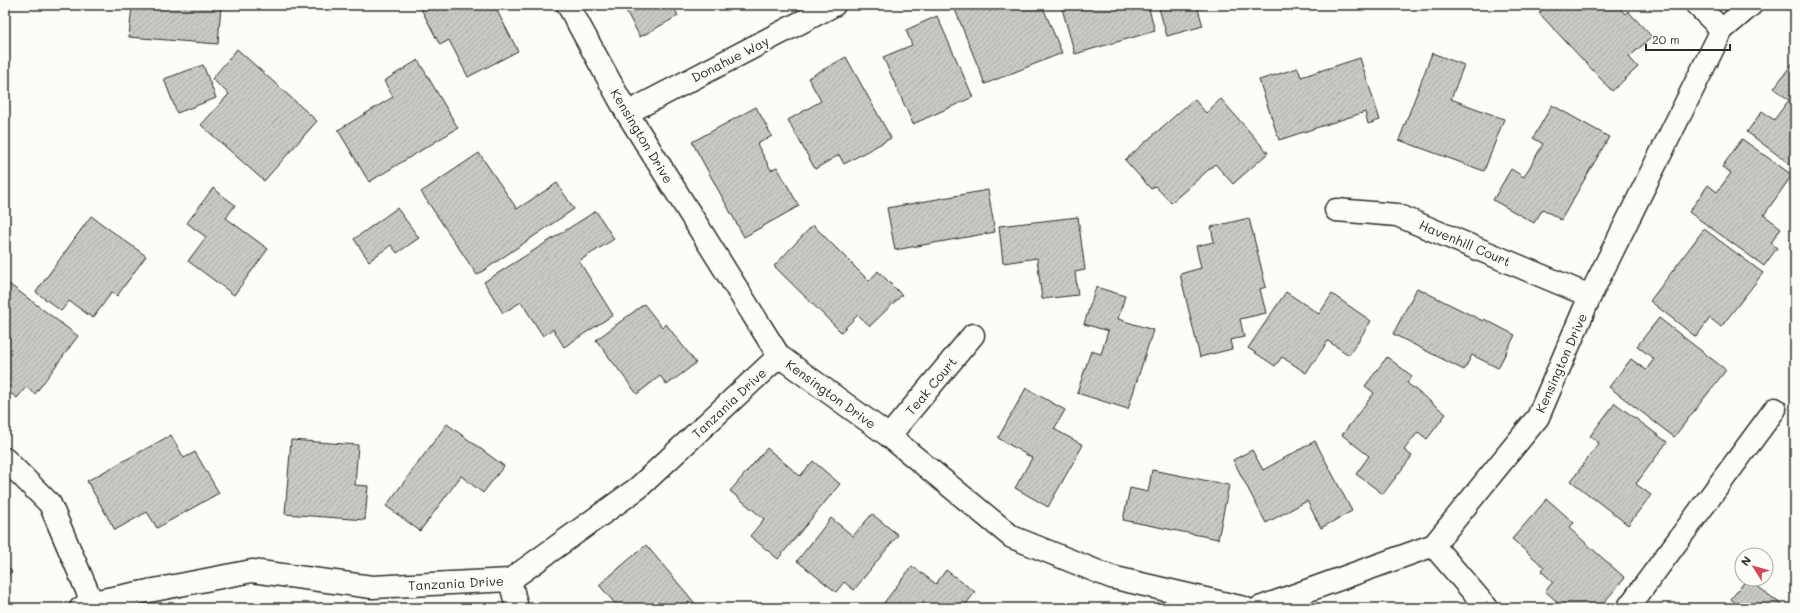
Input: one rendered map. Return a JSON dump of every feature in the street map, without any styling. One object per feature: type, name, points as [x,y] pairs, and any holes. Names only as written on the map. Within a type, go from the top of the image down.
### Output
[{"type":"street","name":"Kensington Drive","points":[[568,5],[627,113],[779,356],[890,436],[1012,537],[1112,577],[1244,608]]},
{"type":"street","name":"Donahue Way","points":[[627,113],[834,5]]},
{"type":"street","points":[[1697,5],[1722,30]]},
{"type":"street","name":"Kensington Drive","points":[[1433,545],[1538,417],[1590,296],[1722,30],[1751,5]]},
{"type":"street","name":"Havenhill Court","points":[[1336,210],[1397,214],[1590,296]]},
{"type":"street","name":"Teak Court","points":[[890,436],[973,335]]},
{"type":"street","name":"Tanzania Drive","points":[[86,605],[252,571],[372,588],[510,580],[638,488],[779,356]]},
{"type":"street","points":[[1628,608],[1775,409]]},
{"type":"street","points":[[5,459],[50,504],[86,605]]},
{"type":"street","points":[[1259,608],[1433,545],[1487,608]]},
{"type":"street","points":[[510,580],[517,608]]},
{"type":"building","points":[[132,5],[221,5],[218,44],[129,37]]},
{"type":"building","points":[[419,5],[494,5],[518,51],[468,77],[449,40],[440,45]]},
{"type":"building","points":[[623,5],[673,5],[678,16],[640,37]]},
{"type":"building","points":[[958,5],[987,5],[989,11],[1004,5],[1042,5],[1062,53],[985,84],[954,7]]},
{"type":"building","points":[[1061,5],[1148,5],[1155,31],[1075,54]]},
{"type":"building","points":[[1158,5],[1213,5],[1198,9],[1203,26],[1167,36]]},
{"type":"building","points":[[1547,5],[1616,5],[1625,14],[1628,11],[1652,37],[1629,57],[1638,67],[1612,91],[1539,13]]},
{"type":"building","points":[[937,16],[973,97],[913,124],[883,57],[912,45],[906,30]]},
{"type":"building","points":[[237,49],[317,121],[264,181],[201,125],[229,94],[212,79]]},
{"type":"building","points":[[1432,53],[1464,65],[1451,99],[1504,119],[1484,171],[1399,140]]},
{"type":"building","points":[[846,57],[891,138],[844,164],[839,155],[815,169],[788,120],[821,101],[808,78]]},
{"type":"building","points":[[1360,58],[1380,120],[1368,124],[1365,112],[1279,140],[1259,80],[1298,68],[1301,77]]},
{"type":"building","points":[[418,60],[458,128],[369,182],[338,130],[393,97],[384,81]]},
{"type":"building","points":[[1795,60],[1795,168],[1747,132],[1762,111],[1774,120],[1789,100],[1774,88]]},
{"type":"building","points":[[203,65],[216,98],[177,113],[164,79]]},
{"type":"building","points":[[1194,99],[1206,113],[1221,99],[1268,153],[1233,184],[1215,164],[1171,203],[1155,186],[1151,189],[1125,160]]},
{"type":"building","points":[[1552,105],[1609,137],[1561,220],[1543,209],[1534,223],[1493,200],[1511,169],[1524,177],[1543,144],[1533,138]]},
{"type":"building","points":[[756,107],[772,136],[757,144],[771,170],[777,167],[799,206],[744,237],[692,142]]},
{"type":"building","points":[[1742,139],[1792,175],[1764,215],[1781,228],[1771,243],[1777,248],[1764,266],[1689,212],[1708,185],[1717,192],[1731,173],[1722,167]]},
{"type":"building","points":[[479,153],[517,209],[557,183],[574,209],[477,275],[421,192]]},
{"type":"building","points":[[213,188],[235,205],[226,218],[268,249],[234,295],[188,261],[206,237],[187,223]]},
{"type":"building","points":[[988,190],[995,232],[895,250],[887,208]]},
{"type":"building","points":[[397,208],[419,238],[397,253],[391,245],[369,261],[354,239]]},
{"type":"building","points":[[596,211],[614,239],[579,261],[613,315],[564,347],[553,329],[543,336],[521,302],[503,313],[484,282]]},
{"type":"building","points":[[91,216],[146,256],[117,296],[112,292],[93,318],[69,301],[61,311],[36,292]]},
{"type":"building","points":[[1078,217],[1085,270],[1075,272],[1078,295],[1042,299],[1037,258],[1003,263],[999,226]]},
{"type":"building","points":[[1249,218],[1266,287],[1260,289],[1266,313],[1240,319],[1244,337],[1230,340],[1232,349],[1200,357],[1180,274],[1201,268],[1196,246],[1214,242],[1211,227]]},
{"type":"building","points":[[813,225],[869,281],[878,271],[902,295],[870,326],[858,315],[841,332],[774,266]]},
{"type":"building","points":[[1704,229],[1763,273],[1721,327],[1710,318],[1696,337],[1650,301]]},
{"type":"building","points":[[9,284],[78,336],[35,394],[26,387],[17,398],[5,389],[5,289]]},
{"type":"building","points":[[1096,287],[1125,296],[1118,319],[1153,330],[1128,409],[1077,393],[1091,351],[1101,354],[1108,331],[1084,324]]},
{"type":"building","points":[[1417,288],[1483,321],[1484,319],[1515,335],[1498,368],[1472,355],[1464,370],[1393,334]]},
{"type":"building","points":[[1286,292],[1319,314],[1332,294],[1371,321],[1349,355],[1328,341],[1306,373],[1282,357],[1275,366],[1248,348]]},
{"type":"building","points":[[644,304],[662,327],[666,324],[696,363],[667,385],[660,376],[637,394],[596,340]]},
{"type":"building","points":[[1659,318],[1726,370],[1674,437],[1609,387],[1631,359],[1646,370],[1654,359],[1637,346]]},
{"type":"building","points":[[1387,357],[1412,376],[1407,383],[1446,414],[1427,439],[1418,432],[1404,450],[1412,456],[1383,494],[1356,474],[1369,456],[1342,435],[1374,393],[1365,386]]},
{"type":"building","points":[[1026,388],[1065,410],[1054,429],[1083,445],[1048,507],[1015,488],[1032,458],[998,438]]},
{"type":"building","points":[[1615,403],[1667,442],[1636,484],[1651,495],[1628,525],[1571,481],[1599,443],[1590,436]]},
{"type":"building","points":[[447,424],[504,466],[483,493],[461,476],[420,531],[386,506]]},
{"type":"building","points":[[171,435],[184,458],[195,452],[219,493],[157,528],[147,512],[115,530],[87,481]]},
{"type":"building","points":[[291,440],[358,445],[355,485],[368,486],[365,520],[285,514]]},
{"type":"building","points":[[1315,441],[1352,511],[1321,528],[1307,501],[1266,523],[1233,460],[1252,450],[1263,470]]},
{"type":"building","points":[[767,448],[800,476],[813,461],[840,484],[778,559],[750,536],[764,519],[730,491]]},
{"type":"building","points":[[1152,470],[1229,485],[1218,539],[1123,520],[1130,488],[1148,492]]},
{"type":"building","points":[[1547,499],[1574,523],[1569,528],[1625,578],[1599,608],[1564,608],[1545,591],[1553,582],[1541,571],[1544,567],[1512,539]]},
{"type":"building","points":[[872,514],[898,535],[854,590],[844,582],[836,592],[797,561],[831,518],[853,536]]},
{"type":"building","points":[[646,545],[699,608],[619,608],[599,585]]},
{"type":"building","points":[[5,563],[12,572],[5,578]]},
{"type":"building","points":[[912,566],[936,584],[946,570],[975,592],[963,608],[880,608]]},
{"type":"building","points":[[1741,587],[1758,587],[1786,608],[1742,608],[1731,599]]}]
